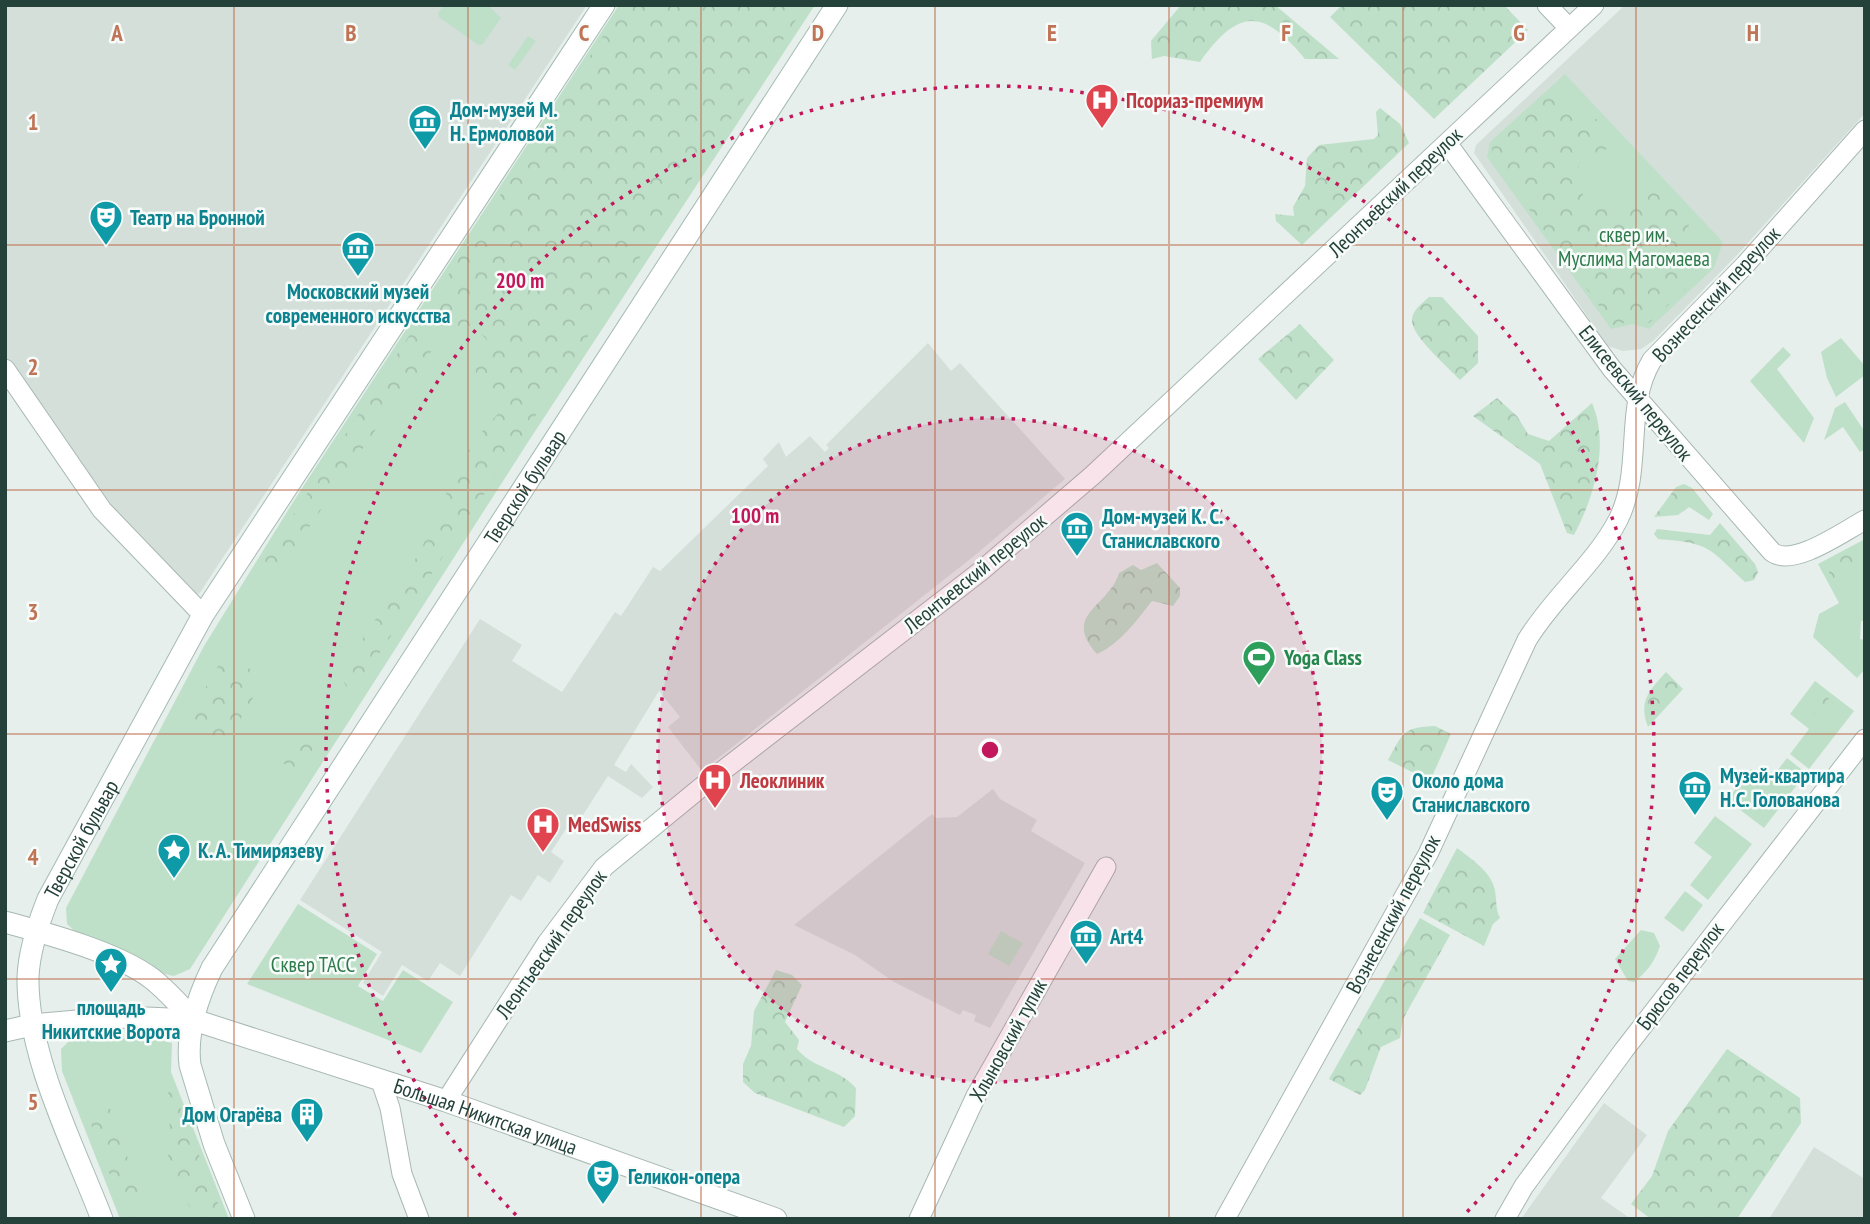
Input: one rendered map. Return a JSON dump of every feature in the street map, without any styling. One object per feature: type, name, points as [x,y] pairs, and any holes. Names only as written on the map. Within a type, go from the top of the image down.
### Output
[{"type":"main road","name":"Тверской бульвар","points":[[37,930],[48,900],[203,615],[604,5]]},
{"type":"main road","name":"Тверской бульвар","points":[[244,1219],[214,1144],[188,1053],[194,1020],[212,968],[837,5]]},
{"type":"main road","points":[[5,922],[37,930],[136,969],[150,978],[194,1020]]},
{"type":"main road","points":[[37,930],[28,976],[32,1025],[47,1075],[102,1219]]},
{"type":"main road","points":[[5,1031],[32,1025],[122,1017],[194,1020]]},
{"type":"main road","name":"Большая Никитская улица","points":[[194,1020],[446,1101],[776,1219]]},
{"type":"street","points":[[1547,5],[1569,28]]},
{"type":"street","name":"Леонтьевский переулок","points":[[446,1101],[547,943],[604,867],[992,562],[1155,419],[1594,5]]},
{"type":"street","name":"Вознесенский переулок","points":[[1225,1219],[1427,854],[1527,640],[1544,613],[1618,520],[1632,473],[1637,400],[1641,382],[1653,360],[1745,265],[1865,130]]},
{"type":"street","name":"Елисеевский переулок","points":[[1447,143],[1637,400],[1776,556],[1786,558],[1801,554],[1865,520]]},
{"type":"street","points":[[5,369],[102,510],[203,615]]},
{"type":"street","name":"Брюсов переулок","points":[[1505,1219],[1524,1186],[1624,1050],[1865,739]]},
{"type":"street","name":"Хлыновский тупик","points":[[919,1219],[976,1096],[1106,867]]},
{"type":"street","points":[[381,1081],[390,1108],[402,1174],[419,1219]]},
{"type":"shaded area","points":[[5,5],[587,5],[199,594],[194,593],[107,505],[5,357]]},
{"type":"shaded area","points":[[1625,5],[1865,5],[1865,113],[1737,255],[1653,341],[1641,349],[1623,351],[1608,346],[1474,153],[1476,145]]},
{"type":"shaded area","points":[[928,343],[951,371],[960,363],[1065,479],[974,556],[702,771],[668,727],[680,717],[659,691],[614,765],[626,772],[631,764],[653,787],[642,798],[608,776],[574,829],[568,826],[551,852],[564,861],[550,883],[538,875],[521,901],[511,895],[460,976],[440,963],[428,981],[402,965],[383,996],[363,983],[382,952],[300,900],[480,619],[522,645],[512,661],[562,692],[615,612],[621,616],[653,567],[660,571],[768,466],[763,459],[779,442],[786,457],[810,436],[825,452],[829,448],[826,445]]},
{"type":"shaded area","points":[[993,789],[1000,799],[1037,820],[1031,831],[1085,863],[990,1028],[974,1021],[976,1015],[963,1010],[960,1015],[894,982],[855,955],[794,925],[932,814],[935,818],[957,817]]},
{"type":"shaded area","points":[[1604,1103],[1647,1135],[1601,1198],[1631,1219],[1521,1219]]},
{"type":"shaded area","points":[[1814,1147],[1865,1179],[1865,1219],[1769,1219]]},
{"type":"green space","points":[[444,5],[488,5],[501,18],[483,44],[478,45],[439,17],[438,13]]},
{"type":"green space","points":[[619,5],[815,5],[530,439],[190,969],[174,976],[165,974],[79,935],[67,924],[66,908],[204,646],[295,499]]},
{"type":"green space","points":[[623,5],[806,5],[352,695],[341,678],[348,661],[420,552],[473,442],[510,400],[505,391],[475,383],[476,368],[491,347],[487,340],[470,330],[441,334],[423,366],[407,384],[281,568],[270,574],[261,571],[266,557]]},
{"type":"green space","points":[[1181,5],[1275,5],[1339,59],[1305,59],[1277,31],[1264,23],[1252,21],[1227,31],[1200,62],[1164,56],[1152,59],[1151,41]]},
{"type":"green space","points":[[1342,5],[1504,5],[1528,30],[1434,119],[1330,17]]},
{"type":"green space","points":[[528,36],[536,41],[515,70],[508,65]]},
{"type":"green space","name":"сквер им. Муслима Магомаева","points":[[1565,74],[1723,242],[1714,268],[1649,329],[1633,324],[1611,329],[1487,157],[1490,142]]},
{"type":"green space","name":"сквер им. Муслима Магомаева","points":[[1549,93],[1560,109],[1599,120],[1617,146],[1589,155],[1578,165],[1584,203],[1601,209],[1609,208],[1625,200],[1645,183],[1671,200],[1685,217],[1689,225],[1686,232],[1676,238],[1676,242],[1709,264],[1709,267],[1649,323],[1636,321],[1613,325],[1491,157],[1493,143]]},
{"type":"green space","points":[[1380,108],[1400,124],[1409,143],[1302,245],[1276,221],[1275,214],[1294,216],[1293,207],[1305,186],[1307,158],[1319,145],[1374,139],[1378,135],[1376,112]]},
{"type":"green space","points":[[1429,297],[1442,297],[1478,336],[1478,363],[1460,380],[1423,342],[1413,326],[1414,312]]},
{"type":"green space","points":[[1300,324],[1334,360],[1296,400],[1258,359]]},
{"type":"green space","points":[[1841,338],[1865,366],[1865,375],[1836,397],[1827,378],[1821,352]]},
{"type":"green space","points":[[1783,347],[1791,355],[1777,369],[1814,418],[1804,443],[1750,381]]},
{"type":"green space","points":[[1497,398],[1517,416],[1528,434],[1549,441],[1592,403],[1600,436],[1597,470],[1588,504],[1574,535],[1567,533],[1540,464],[1473,416]]},
{"type":"green space","points":[[1845,402],[1865,432],[1865,449],[1860,452],[1843,427],[1824,440],[1835,408]]},
{"type":"green space","points":[[1684,484],[1692,488],[1713,514],[1709,520],[1689,507],[1678,515],[1654,517],[1676,487]]},
{"type":"green space","points":[[1720,523],[1755,564],[1758,572],[1754,580],[1745,582],[1715,554],[1699,545],[1658,539],[1654,534],[1657,529],[1710,535]]},
{"type":"green space","points":[[1865,539],[1865,621],[1861,621],[1860,639],[1865,640],[1865,669],[1857,678],[1813,637],[1819,614],[1839,603],[1818,564]]},
{"type":"green space","points":[[1858,546],[1856,565],[1833,579],[1829,573],[1831,562]]},
{"type":"green space","points":[[1157,563],[1180,588],[1180,596],[1173,606],[1152,601],[1121,638],[1097,654],[1087,640],[1084,629],[1091,611],[1114,585],[1119,573],[1133,565],[1141,570]]},
{"type":"green space","points":[[225,654],[265,678],[223,748],[194,728],[193,709]]},
{"type":"green space","points":[[1666,672],[1683,689],[1648,727],[1645,703]]},
{"type":"green space","points":[[1815,681],[1854,711],[1809,769],[1790,754],[1809,729],[1790,714]]},
{"type":"green space","points":[[1821,690],[1841,712],[1831,726],[1806,708]]},
{"type":"green space","points":[[309,722],[322,741],[296,771],[284,764],[285,756],[297,747],[296,731]]},
{"type":"green space","points":[[1435,726],[1451,734],[1430,781],[1388,760],[1405,733],[1416,728]]},
{"type":"green space","points":[[1787,758],[1806,773],[1764,828],[1727,800],[1751,769],[1768,783]]},
{"type":"green space","points":[[1715,816],[1752,844],[1708,900],[1690,885],[1712,857],[1694,843]]},
{"type":"green space","points":[[1457,848],[1483,869],[1494,888],[1500,918],[1493,924],[1484,946],[1423,913]]},
{"type":"green space","points":[[1685,891],[1703,905],[1683,932],[1664,918]]},
{"type":"green space","name":"Сквер ТАСС","points":[[298,904],[377,954],[358,986],[383,1001],[403,970],[453,1002],[421,1053],[247,984]]},
{"type":"green space","points":[[1420,918],[1450,935],[1403,1019],[1400,1038],[1381,1047],[1365,1090],[1360,1095],[1329,1079]]},
{"type":"green space","points":[[1641,930],[1654,933],[1660,946],[1647,970],[1634,982],[1628,981],[1615,959]]},
{"type":"green space","points":[[1001,931],[1023,943],[1009,966],[988,954]]},
{"type":"green space","points":[[776,970],[792,975],[802,985],[785,1022],[799,1040],[797,1049],[856,1088],[855,1116],[844,1127],[755,1093],[743,1082],[743,1064],[751,1046],[754,1011]]},
{"type":"green space","points":[[151,1038],[172,1043],[171,1072],[229,1219],[120,1219],[62,1071],[61,1049],[71,1039]]},
{"type":"green space","points":[[1727,1049],[1800,1098],[1801,1123],[1737,1219],[1651,1219],[1631,1204],[1652,1176],[1668,1131]]},
{"type":"green space","points":[[169,1091],[176,1096],[224,1219],[195,1219],[168,1159],[170,1113],[164,1102]]},
{"type":"green space","points":[[107,1107],[114,1112],[146,1219],[126,1219],[87,1113]]},
{"type":"place","name":"Псориаз-премиум","points":[[1102,130]]},
{"type":"place","name":"Дом-музей М. Н. Ермоловой","points":[[425,151]]},
{"type":"place","name":"Театр на Бронной","points":[[106,247]]},
{"type":"place","name":"Московский музей современного искусства","points":[[358,278]]},
{"type":"place","name":"Дом-музей К. С. Станиславского","points":[[1077,558]]},
{"type":"place","name":"Yoga Class","points":[[1259,687]]},
{"type":"place","name":"Леоклиник","points":[[715,810]]},
{"type":"place","name":"Музей-квартира Н.С. Голованова","points":[[1695,817]]},
{"type":"place","name":"Около дома Станиславского","points":[[1387,822]]},
{"type":"place","name":"MedSwiss","points":[[543,854]]},
{"type":"place","name":"К. А. Тимирязеву","points":[[174,880]]},
{"type":"place","name":"Art4","points":[[1086,966]]},
{"type":"place","name":"площадь Никитские Ворота","points":[[111,994]]},
{"type":"place","name":"Дом Огарёва","points":[[307,1144]]},
{"type":"place","name":"Геликон-опера","points":[[603,1206]]}]
